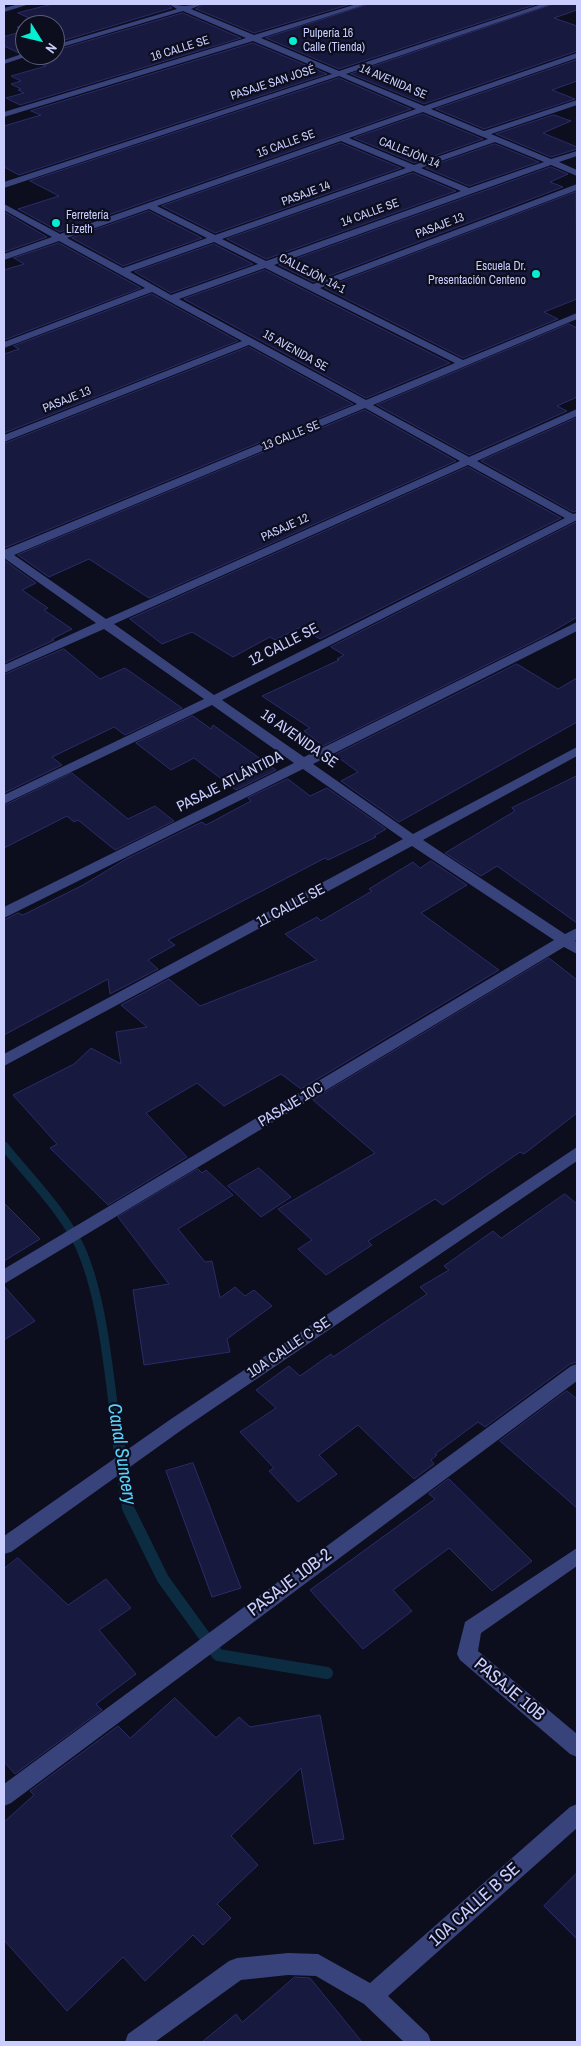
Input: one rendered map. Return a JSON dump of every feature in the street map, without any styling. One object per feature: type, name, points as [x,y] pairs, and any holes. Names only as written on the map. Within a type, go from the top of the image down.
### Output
[{"type":"street","points":[[4,10],[26,4]]},
{"type":"street","name":"14 AVENIDA SE","points":[[172,4],[255,37],[577,173]]},
{"type":"street","points":[[65,44],[200,4]]},
{"type":"street","name":"16 CALLE SE","points":[[4,115],[364,4]]},
{"type":"street","name":"PASAJE SAN JOSÉ","points":[[4,185],[549,4]]},
{"type":"street","name":"15 CALLE SE","points":[[4,257],[577,55]]},
{"type":"street","points":[[484,134],[577,102]]},
{"type":"street","name":"CALLEJÓN 14","points":[[341,138],[468,191]]},
{"type":"street","name":"PASAJE 14","points":[[123,271],[496,139]]},
{"type":"street","name":"14 CALLE SE","points":[[172,298],[577,153]]},
{"type":"street","name":"PASAJE 13","points":[[312,288],[577,187]]},
{"type":"street","name":"CALLEJÓN 14-1","points":[[150,206],[464,364]]},
{"type":"street","name":"15 AVENIDA SE","points":[[4,207],[575,517]]},
{"type":"street","points":[[4,345],[153,288]]},
{"type":"street","name":"13 CALLE SE","points":[[4,554],[367,405],[577,316]]},
{"type":"street","name":"PASAJE 13","points":[[4,439],[251,341]]},
{"type":"street","name":"PASAJE 12","points":[[4,669],[577,412]]},
{"type":"street","name":"12 CALLE SE","points":[[4,800],[213,700],[575,517]]},
{"type":"street","name":"16 AVENIDA SE","points":[[4,554],[305,762],[413,840],[573,941]]},
{"type":"street","name":"PASAJE ATLÁNTIDA","points":[[4,913],[577,626]]},
{"type":"street","name":"11 CALLE SE","points":[[4,1061],[577,751]]},
{"type":"street","name":"PASAJE 10C","points":[[4,1277],[573,941]]},
{"type":"street","name":"10A CALLE C SE","points":[[4,1546],[68,1499],[177,1424],[577,1153]]},
{"type":"street","name":"PASAJE 10B-2","points":[[4,1796],[271,1596],[577,1371]]},
{"type":"street","name":"PASAJE 10B","points":[[577,1556],[472,1628],[467,1654],[577,1747]]},
{"type":"street","name":"10A CALLE B SE","points":[[372,1996],[577,1814]]},
{"type":"street","points":[[136,2042],[237,1969],[288,1964],[318,1965],[372,1996],[420,2042]]},
{"type":"building","points":[[53,4],[167,4],[172,8],[65,40],[65,15],[22,15],[18,13]]},
{"type":"building","points":[[205,4],[351,4],[254,33],[196,9]]},
{"type":"building","points":[[369,4],[537,4],[339,69],[266,38]]},
{"type":"building","points":[[554,4],[577,4],[577,10],[554,18],[577,26],[577,51],[424,104],[351,74]]},
{"type":"building","points":[[183,13],[241,38],[20,105],[6,98],[24,93],[18,90],[21,89],[11,84],[21,81],[11,76],[46,66],[44,65],[65,65],[65,48]]},
{"type":"building","points":[[15,34],[15,51],[4,46],[4,37]]},
{"type":"building","points":[[253,43],[327,74],[19,175],[4,167],[4,126],[41,115],[31,111]]},
{"type":"building","points":[[577,60],[577,81],[552,90],[575,99],[484,129],[436,109]]},
{"type":"building","points":[[339,78],[411,109],[60,232],[18,209],[59,196],[30,181]]},
{"type":"building","points":[[423,114],[483,139],[414,163],[354,138]]},
{"type":"building","points":[[554,115],[571,121],[543,133],[577,147],[577,149],[551,157],[496,134]]},
{"type":"building","points":[[341,143],[401,168],[215,233],[162,206]]},
{"type":"building","points":[[495,144],[539,162],[469,186],[426,168]]},
{"type":"building","points":[[551,167],[568,174],[550,182],[563,187],[313,282],[279,265]]},
{"type":"building","points":[[413,173],[456,191],[266,259],[227,239]]},
{"type":"building","points":[[576,192],[577,299],[544,312],[558,319],[463,358],[325,288]]},
{"type":"building","points":[[149,211],[202,238],[123,266],[72,238]]},
{"type":"building","points":[[6,213],[47,237],[4,252],[4,214]]},
{"type":"building","points":[[59,243],[141,288],[4,340],[4,270],[24,264],[14,258]]},
{"type":"building","points":[[214,244],[253,264],[171,293],[135,272]]},
{"type":"building","points":[[265,270],[450,363],[366,398],[184,299]]},
{"type":"building","points":[[152,294],[238,341],[4,433],[4,354],[19,349],[14,346]]},
{"type":"building","points":[[569,324],[577,328],[577,397],[557,406],[567,411],[469,455],[377,405]]},
{"type":"building","points":[[249,347],[353,404],[4,548],[4,444]]},
{"type":"building","points":[[365,410],[456,461],[149,598],[89,559],[49,577],[18,555]]},
{"type":"building","points":[[577,418],[577,511],[573,512],[481,461]]},
{"type":"building","points":[[468,467],[561,518],[320,639],[301,627],[275,640],[270,637],[233,657],[192,632],[162,644],[130,619]]},
{"type":"building","points":[[577,522],[577,617],[545,636],[323,746],[304,731],[310,728],[262,696],[339,660],[337,659],[344,655],[331,647]]},
{"type":"building","points":[[4,560],[36,583],[22,590],[48,608],[44,610],[72,629],[52,639],[54,640],[4,663]]},
{"type":"building","points":[[64,649],[100,679],[125,668],[182,708],[125,735],[114,727],[52,757],[62,765],[4,793],[4,675]]},
{"type":"building","points":[[517,664],[558,689],[577,678],[577,722],[399,822],[341,781],[358,772],[335,755]]},
{"type":"building","points":[[193,716],[211,729],[213,725],[276,770],[236,790],[194,758],[171,770],[136,743]]},
{"type":"building","points":[[72,773],[128,819],[155,806],[174,821],[115,850],[78,820],[74,822],[67,816],[4,848],[4,806]]},
{"type":"building","points":[[577,776],[577,923],[497,866],[481,876],[445,853],[515,811],[512,808]]},
{"type":"building","points":[[288,779],[310,796],[327,788],[386,829],[374,836],[376,837],[328,860],[325,858],[168,940],[175,945],[148,960],[158,969],[110,994],[108,979],[4,1035],[4,920],[18,913],[23,915],[83,885],[126,859],[202,822],[206,825],[251,801],[248,798]]},
{"type":"building","points":[[431,861],[467,885],[421,913],[499,970],[301,1089],[281,1074],[224,1106],[197,1083],[146,1113],[187,1157],[108,1205],[50,1148],[57,1144],[13,1095],[74,1064],[91,1048],[121,1064],[116,1032],[147,1027],[121,1005],[169,979],[200,1006],[317,960],[285,934],[317,917],[321,921],[372,891],[369,889],[413,862],[420,868]]},
{"type":"building","points":[[549,958],[577,980],[577,1113],[524,1154],[520,1152],[443,1205],[435,1199],[368,1241],[372,1245],[326,1275],[298,1249],[312,1240],[278,1209],[375,1153],[313,1100]]},
{"type":"building","points":[[259,1168],[291,1197],[261,1217],[228,1186]]},
{"type":"building","points":[[198,1169],[202,1173],[206,1170],[233,1195],[178,1229],[205,1262],[212,1261],[220,1298],[235,1287],[245,1296],[254,1290],[272,1306],[227,1339],[230,1352],[144,1365],[133,1290],[169,1284],[118,1217]]},
{"type":"building","points":[[565,1194],[577,1204],[577,1362],[570,1364],[485,1427],[478,1422],[435,1454],[437,1455],[431,1460],[434,1464],[414,1479],[358,1425],[319,1455],[337,1474],[298,1502],[269,1471],[274,1468],[240,1432],[276,1408],[256,1390],[289,1366],[300,1376],[331,1354],[333,1357],[427,1294],[420,1287],[449,1270],[444,1266],[493,1231],[501,1238]]},
{"type":"building","points":[[4,1203],[40,1239],[4,1261]]},
{"type":"building","points":[[4,1286],[35,1321],[4,1340]]},
{"type":"building","points":[[567,1391],[577,1399],[577,1508],[500,1441]]},
{"type":"building","points":[[193,1463],[241,1588],[212,1597],[166,1471]]},
{"type":"building","points":[[449,1479],[532,1561],[492,1591],[449,1548],[393,1590],[412,1611],[363,1649],[310,1590],[435,1499],[429,1494]]},
{"type":"building","points":[[18,1558],[68,1605],[106,1579],[131,1608],[99,1630],[136,1674],[96,1704],[102,1710],[15,1774],[4,1762],[4,1569]]},
{"type":"building","points":[[175,1698],[216,1738],[239,1717],[250,1727],[320,1715],[344,1839],[314,1844],[301,1768],[231,1836],[258,1865],[217,1904],[231,1918],[203,1945],[193,1935],[145,1981],[123,1957],[67,2011],[4,1940],[4,1822],[34,1795],[30,1791],[118,1726],[130,1738]]},
{"type":"building","points":[[577,1873],[577,1939],[544,1906]]},
{"type":"building","points":[[295,1977],[310,1978],[362,2042],[202,2042],[236,2014],[242,2022]]},
{"type":"waterway","name":"Canal Suncery","points":[[4,1146],[58,1212],[83,1254],[101,1319],[117,1434]]},
{"type":"waterway","name":"Canal Suncery","points":[[117,1433],[128,1508],[163,1579],[218,1655],[327,1673]]},
{"type":"place","name":"Pulpería 16 Calle (Tienda)","points":[[293,41]]},
{"type":"place","name":"Ferretería Lizeth","points":[[56,223]]},
{"type":"place","name":"Escuela Dr. Presentación Centeno","points":[[536,274]]}]
